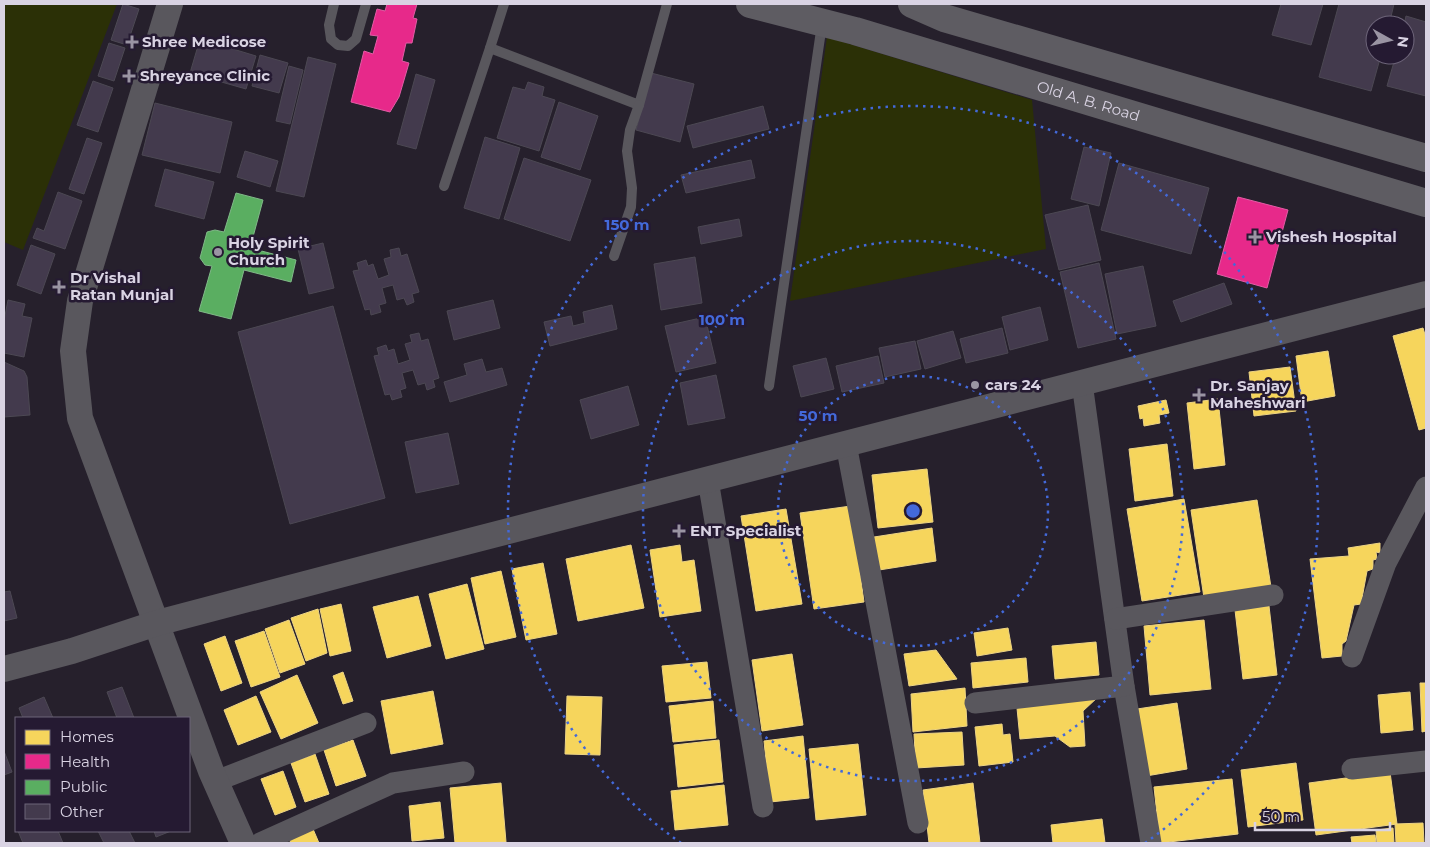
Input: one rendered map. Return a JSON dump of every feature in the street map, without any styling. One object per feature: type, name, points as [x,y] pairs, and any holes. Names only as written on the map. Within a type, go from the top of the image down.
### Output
[{"type":"main road","name":"Old A. B. Road","points":[[750,4],[964,64],[1426,203]]},
{"type":"main road","points":[[912,4],[944,18],[1426,158]]},
{"type":"street","points":[[170,4],[80,301],[73,351],[80,418],[216,781],[243,843]]},
{"type":"street","points":[[4,669],[72,651],[157,623],[391,561],[1426,294]]},
{"type":"street","points":[[1082,383],[1124,686],[1151,843]]},
{"type":"street","points":[[846,444],[918,823]]},
{"type":"street","points":[[708,480],[763,807]]},
{"type":"street","points":[[1352,657],[1386,563],[1426,487]]},
{"type":"street","points":[[1115,619],[1273,595]]},
{"type":"street","points":[[975,703],[1124,686]]},
{"type":"street","points":[[216,781],[366,723]]},
{"type":"street","points":[[1352,769],[1426,761]]},
{"type":"street","points":[[260,843],[393,783],[464,772]]},
{"type":"lane","points":[[334,4],[329,25],[331,39],[338,44],[348,46],[356,39],[366,4]]},
{"type":"lane","points":[[444,186],[504,4]]},
{"type":"lane","points":[[614,256],[631,207],[632,188],[627,151],[630,130],[667,4]]},
{"type":"lane","points":[[769,386],[822,23]]},
{"type":"lane","points":[[490,48],[639,104]]},
{"type":"green space","points":[[4,4],[117,4],[23,250],[4,242]]},
{"type":"green space","points":[[827,37],[1032,100],[1046,249],[790,301]]},
{"type":"building: Homes","points":[[1423,328],[1426,338],[1426,428],[1419,430],[1393,336]]},
{"type":"building: Homes","points":[[1328,351],[1335,396],[1302,402],[1296,356]]},
{"type":"building: Homes","points":[[1290,367],[1296,411],[1254,416],[1249,372]]},
{"type":"building: Homes","points":[[1218,399],[1225,465],[1194,469],[1187,403]]},
{"type":"building: Homes","points":[[1166,400],[1169,413],[1159,415],[1160,423],[1144,426],[1143,418],[1140,419],[1138,406]]},
{"type":"building: Homes","points":[[1167,444],[1173,496],[1135,501],[1129,449]]},
{"type":"building: Homes","points":[[927,469],[933,522],[878,528],[872,475]]},
{"type":"building: Homes","points":[[1184,499],[1200,592],[1142,601],[1127,509]]},
{"type":"building: Homes","points":[[1257,500],[1271,587],[1204,598],[1191,510]]},
{"type":"building: Homes","points":[[851,506],[864,602],[814,609],[800,513]]},
{"type":"building: Homes","points":[[786,509],[802,604],[756,611],[741,516]]},
{"type":"building: Homes","points":[[932,528],[936,561],[879,570],[874,537]]},
{"type":"building: Homes","points":[[1380,543],[1380,553],[1376,552],[1377,559],[1373,560],[1373,569],[1367,571],[1361,604],[1354,605],[1346,641],[1342,644],[1342,656],[1322,658],[1310,559],[1349,556],[1348,548]]},
{"type":"building: Homes","points":[[631,545],[644,608],[578,621],[566,559]]},
{"type":"building: Homes","points":[[680,545],[682,562],[694,560],[701,611],[660,617],[650,550]]},
{"type":"building: Homes","points":[[543,563],[557,634],[526,640],[512,569]]},
{"type":"building: Homes","points":[[501,571],[516,637],[485,644],[471,578]]},
{"type":"building: Homes","points":[[467,584],[484,649],[446,659],[429,594]]},
{"type":"building: Homes","points":[[418,596],[431,646],[387,658],[373,607]]},
{"type":"building: Homes","points":[[341,604],[351,651],[330,656],[320,609]]},
{"type":"building: Homes","points":[[1269,606],[1277,675],[1243,679],[1235,610]]},
{"type":"building: Homes","points":[[318,609],[327,653],[306,661],[291,618]]},
{"type":"building: Homes","points":[[289,620],[305,664],[280,673],[265,629]]},
{"type":"building: Homes","points":[[1204,620],[1211,689],[1150,695],[1144,626]]},
{"type":"building: Homes","points":[[1008,628],[1012,650],[977,656],[974,633]]},
{"type":"building: Homes","points":[[264,631],[280,677],[251,687],[235,641]]},
{"type":"building: Homes","points":[[225,636],[242,683],[221,691],[204,644]]},
{"type":"building: Homes","points":[[1096,642],[1099,675],[1055,679],[1052,646]]},
{"type":"building: Homes","points":[[936,650],[957,679],[909,686],[904,654]]},
{"type":"building: Homes","points":[[792,654],[803,725],[762,731],[752,660]]},
{"type":"building: Homes","points":[[1026,658],[1028,682],[973,688],[971,663]]},
{"type":"building: Homes","points":[[707,662],[711,698],[666,702],[662,666]]},
{"type":"building: Homes","points":[[343,672],[353,701],[343,704],[333,676]]},
{"type":"building: Homes","points":[[297,675],[318,723],[281,739],[260,692]]},
{"type":"building: Homes","points":[[1420,683],[1426,683],[1426,731],[1422,732]]},
{"type":"building: Homes","points":[[965,688],[967,726],[913,732],[911,694]]},
{"type":"building: Homes","points":[[433,691],[443,744],[391,754],[381,701]]},
{"type":"building: Homes","points":[[1410,692],[1413,730],[1381,733],[1378,695]]},
{"type":"building: Homes","points":[[256,696],[271,732],[238,745],[224,710]]},
{"type":"building: Homes","points":[[567,696],[602,697],[600,755],[565,754]]},
{"type":"building: Homes","points":[[1098,697],[1083,711],[1085,746],[1070,747],[1055,736],[1020,739],[1017,708]]},
{"type":"building: Homes","points":[[713,701],[716,738],[673,742],[669,706]]},
{"type":"building: Homes","points":[[1177,703],[1187,769],[1146,776],[1137,709]]},
{"type":"building: Homes","points":[[1002,724],[1003,735],[1010,734],[1013,762],[979,766],[975,727]]},
{"type":"building: Homes","points":[[962,732],[964,765],[916,768],[914,734]]},
{"type":"building: Homes","points":[[803,736],[809,798],[770,802],[764,741]]},
{"type":"building: Homes","points":[[353,740],[366,776],[336,786],[324,750]]},
{"type":"building: Homes","points":[[719,740],[723,782],[678,787],[674,745]]},
{"type":"building: Homes","points":[[858,744],[866,815],[816,820],[809,749]]},
{"type":"building: Homes","points":[[315,754],[329,794],[305,802],[291,763]]},
{"type":"building: Homes","points":[[1296,763],[1303,820],[1248,827],[1241,770]]},
{"type":"building: Homes","points":[[283,771],[296,807],[275,815],[261,779]]},
{"type":"building: Homes","points":[[1390,772],[1397,824],[1316,835],[1309,783]]},
{"type":"building: Homes","points":[[1232,779],[1238,834],[1160,843],[1154,787]]},
{"type":"building: Homes","points":[[501,783],[506,842],[455,843],[450,788]]},
{"type":"building: Homes","points":[[973,783],[980,843],[929,843],[923,790]]},
{"type":"building: Homes","points":[[724,785],[728,825],[675,830],[671,791]]},
{"type":"building: Homes","points":[[440,802],[444,838],[412,841],[409,806]]},
{"type":"building: Homes","points":[[1102,819],[1105,843],[1053,843],[1051,825]]},
{"type":"building: Homes","points":[[1423,823],[1424,843],[1396,843],[1395,824]]},
{"type":"building: Homes","points":[[1393,828],[1394,843],[1377,843],[1376,830]]},
{"type":"building: Homes","points":[[313,829],[319,843],[291,843],[289,839]]},
{"type":"building: Homes","points":[[1375,835],[1376,843],[1352,843],[1351,837]]},
{"type":"building: Health","points":[[387,4],[417,4],[413,18],[417,19],[412,43],[406,43],[402,61],[409,63],[399,97],[390,112],[351,102],[364,51],[373,54],[378,36],[370,35],[377,9],[385,11]]},
{"type":"building: Health","points":[[1238,197],[1288,210],[1267,288],[1217,274]]},
{"type":"building: Public","points":[[236,193],[263,200],[250,248],[296,260],[291,282],[244,270],[231,319],[199,311],[212,266],[205,265],[200,258],[207,232],[215,230],[224,232]]},
{"type":"building: Other","points":[[123,4],[139,9],[127,45],[111,40]]},
{"type":"building: Other","points":[[1281,4],[1323,4],[1311,45],[1272,35]]},
{"type":"building: Other","points":[[1339,4],[1394,4],[1391,15],[1365,15],[1365,65],[1378,65],[1371,91],[1319,77]]},
{"type":"building: Other","points":[[1415,19],[1426,22],[1426,96],[1387,86],[1393,65],[1415,65]]},
{"type":"building: Other","points":[[200,39],[256,56],[246,89],[190,73]]},
{"type":"building: Other","points":[[109,43],[125,48],[114,81],[98,76]]},
{"type":"building: Other","points":[[260,55],[288,63],[279,93],[252,86]]},
{"type":"building: Other","points":[[308,57],[336,64],[304,197],[276,191]]},
{"type":"building: Other","points":[[289,66],[303,70],[290,124],[276,121]]},
{"type":"building: Other","points":[[651,73],[694,84],[680,142],[636,130]]},
{"type":"building: Other","points":[[416,74],[435,80],[416,149],[397,144]]},
{"type":"building: Other","points":[[93,81],[113,88],[98,132],[77,125]]},
{"type":"building: Other","points":[[528,82],[544,87],[542,96],[555,100],[539,151],[497,138],[513,87],[525,90]]},
{"type":"building: Other","points":[[559,102],[598,116],[580,170],[541,157]]},
{"type":"building: Other","points":[[155,103],[232,122],[220,173],[142,155]]},
{"type":"building: Other","points":[[763,106],[769,129],[693,148],[687,126]]},
{"type":"building: Other","points":[[485,137],[520,148],[499,219],[464,208]]},
{"type":"building: Other","points":[[87,138],[102,143],[84,194],[69,189]]},
{"type":"building: Other","points":[[1084,147],[1111,153],[1099,206],[1071,199]]},
{"type":"building: Other","points":[[245,151],[278,161],[270,187],[237,177]]},
{"type":"building: Other","points":[[524,158],[591,180],[570,241],[504,219]]},
{"type":"building: Other","points":[[751,160],[755,178],[686,193],[681,175]]},
{"type":"building: Other","points":[[1119,163],[1209,188],[1191,254],[1101,230]]},
{"type":"building: Other","points":[[165,169],[214,182],[204,219],[155,206]]},
{"type":"building: Other","points":[[58,192],[82,201],[65,249],[33,238],[37,228],[44,231]]},
{"type":"building: Other","points":[[1088,205],[1101,260],[1059,270],[1045,215]]},
{"type":"building: Other","points":[[739,219],[742,236],[701,244],[698,227]]},
{"type":"building: Other","points":[[323,243],[334,288],[309,294],[298,249]]},
{"type":"building: Other","points":[[31,245],[55,254],[41,294],[17,285]]},
{"type":"building: Other","points":[[399,248],[401,256],[407,254],[419,292],[412,294],[414,302],[407,305],[404,298],[397,300],[393,285],[382,288],[386,303],[379,305],[381,312],[371,315],[370,309],[365,310],[353,271],[359,270],[357,263],[366,260],[368,266],[373,264],[378,279],[389,275],[384,259],[391,257],[390,250]]},
{"type":"building: Other","points":[[695,257],[702,303],[661,310],[654,264]]},
{"type":"building: Other","points":[[1099,263],[1116,339],[1078,348],[1060,272]]},
{"type":"building: Other","points":[[1143,266],[1156,326],[1117,334],[1105,274]]},
{"type":"building: Other","points":[[1224,283],[1232,304],[1181,322],[1173,301]]},
{"type":"building: Other","points":[[8,300],[25,304],[22,316],[32,318],[24,357],[4,353],[4,321]]},
{"type":"building: Other","points":[[493,300],[500,328],[454,340],[447,311]]},
{"type":"building: Other","points":[[612,305],[617,329],[550,346],[544,322],[571,316],[573,326],[585,323],[583,312]]},
{"type":"building: Other","points":[[333,306],[385,498],[290,524],[238,332]]},
{"type":"building: Other","points":[[1040,307],[1048,340],[1010,350],[1002,317]]},
{"type":"building: Other","points":[[705,317],[716,363],[676,372],[665,326]]},
{"type":"building: Other","points":[[1002,328],[1008,353],[966,363],[960,339]]},
{"type":"building: Other","points":[[953,331],[961,358],[925,369],[917,341]]},
{"type":"building: Other","points":[[419,333],[421,341],[428,339],[439,378],[433,380],[435,387],[427,390],[425,383],[418,385],[413,370],[402,373],[406,388],[400,390],[402,397],[392,400],[390,394],[385,395],[374,356],[379,355],[377,348],[386,345],[388,351],[394,349],[398,364],[410,360],[405,344],[412,342],[410,335]]},
{"type":"building: Other","points":[[915,341],[921,369],[885,377],[879,348]]},
{"type":"building: Other","points":[[878,356],[884,383],[842,392],[836,366]]},
{"type":"building: Other","points":[[826,358],[834,389],[801,397],[793,366]]},
{"type":"building: Other","points":[[482,359],[486,372],[502,368],[507,385],[450,402],[444,382],[467,375],[464,364]]},
{"type":"building: Other","points":[[4,362],[24,371],[27,377],[30,415],[4,417]]},
{"type":"building: Other","points":[[716,375],[725,418],[688,425],[680,383]]},
{"type":"building: Other","points":[[628,386],[639,425],[591,439],[580,400]]},
{"type":"building: Other","points":[[448,433],[459,484],[416,493],[405,442]]},
{"type":"building: Other","points":[[10,591],[17,618],[4,621],[4,592]]},
{"type":"building: Other","points":[[122,687],[134,717],[117,717],[107,692]]},
{"type":"building: Other","points":[[44,697],[53,717],[23,717],[19,708]]},
{"type":"building: Other","points":[[4,751],[12,772],[4,775]]},
{"type":"building: Other","points":[[18,832],[58,832],[63,843],[23,843]]},
{"type":"building: Other","points":[[98,832],[130,832],[135,843],[104,843]]},
{"type":"building: Other","points":[[154,832],[168,832],[156,837]]},
{"type":"place","name":"Shree Medicose","points":[[132,42]]},
{"type":"place","name":"Shreyance Clinic","points":[[129,76]]},
{"type":"place","name":"Vishesh Hospital","points":[[1255,237]]},
{"type":"place","name":"Holy Spirit Church","points":[[218,252]]},
{"type":"place","name":"Dr Vishal Ratan Munjal","points":[[59,287]]},
{"type":"place","name":"cars 24","points":[[975,385]]},
{"type":"place","name":"Dr. Sanjay Maheshwari","points":[[1199,395]]},
{"type":"place","name":"ENT Specialist","points":[[679,531]]}]
